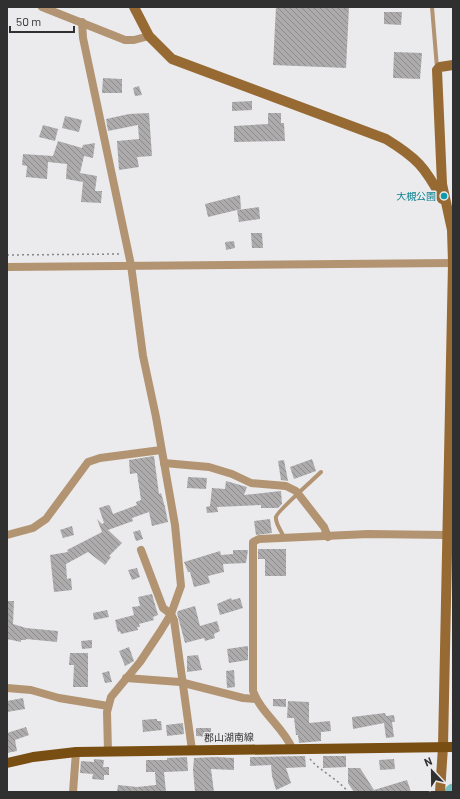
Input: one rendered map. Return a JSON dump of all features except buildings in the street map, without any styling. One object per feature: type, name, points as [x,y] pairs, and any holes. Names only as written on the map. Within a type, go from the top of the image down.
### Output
[{"type":"main road","name":"郡山湖南線","points":[[7,763],[33,757],[76,752],[448,747]]},
{"type":"street","points":[[42,7],[125,40],[134,40],[149,36]]},
{"type":"street","points":[[134,7],[149,36],[172,59],[386,139],[409,153],[428,174],[451,210]]},
{"type":"street","points":[[82,22],[83,38],[131,265],[142,356],[156,417],[175,525],[181,586],[171,614],[140,662],[114,694],[108,706],[108,752]]},
{"type":"street","points":[[440,792],[448,747],[447,535],[453,263],[451,210],[442,184],[437,70],[440,67],[453,65]]},
{"type":"street","points":[[7,266],[453,263]]},
{"type":"street","points":[[7,535],[33,528],[46,519],[88,462],[100,458],[161,450]]},
{"type":"street","points":[[164,463],[209,467],[232,474],[251,483],[286,486],[299,494],[324,527],[328,537]]},
{"type":"street","points":[[292,748],[286,736],[256,699],[253,691],[252,545],[255,540],[368,534],[447,535]]},
{"type":"street","points":[[141,550],[163,608],[171,614],[174,620],[184,683],[192,750]]},
{"type":"street","points":[[126,678],[184,683],[243,698],[256,699]]},
{"type":"street","points":[[7,688],[31,690],[59,698],[108,706]]},
{"type":"street","points":[[73,792],[76,752]]},
{"type":"lane","points":[[432,7],[437,70]]},
{"type":"lane","points":[[284,538],[276,522],[276,515],[283,506],[299,494],[321,472]]},
{"type":"path","points":[[7,255],[128,254]]},
{"type":"path","points":[[304,748],[317,767],[339,782],[348,792]]},
{"type":"place","name":"大槻公園","points":[[444,196]]}]
